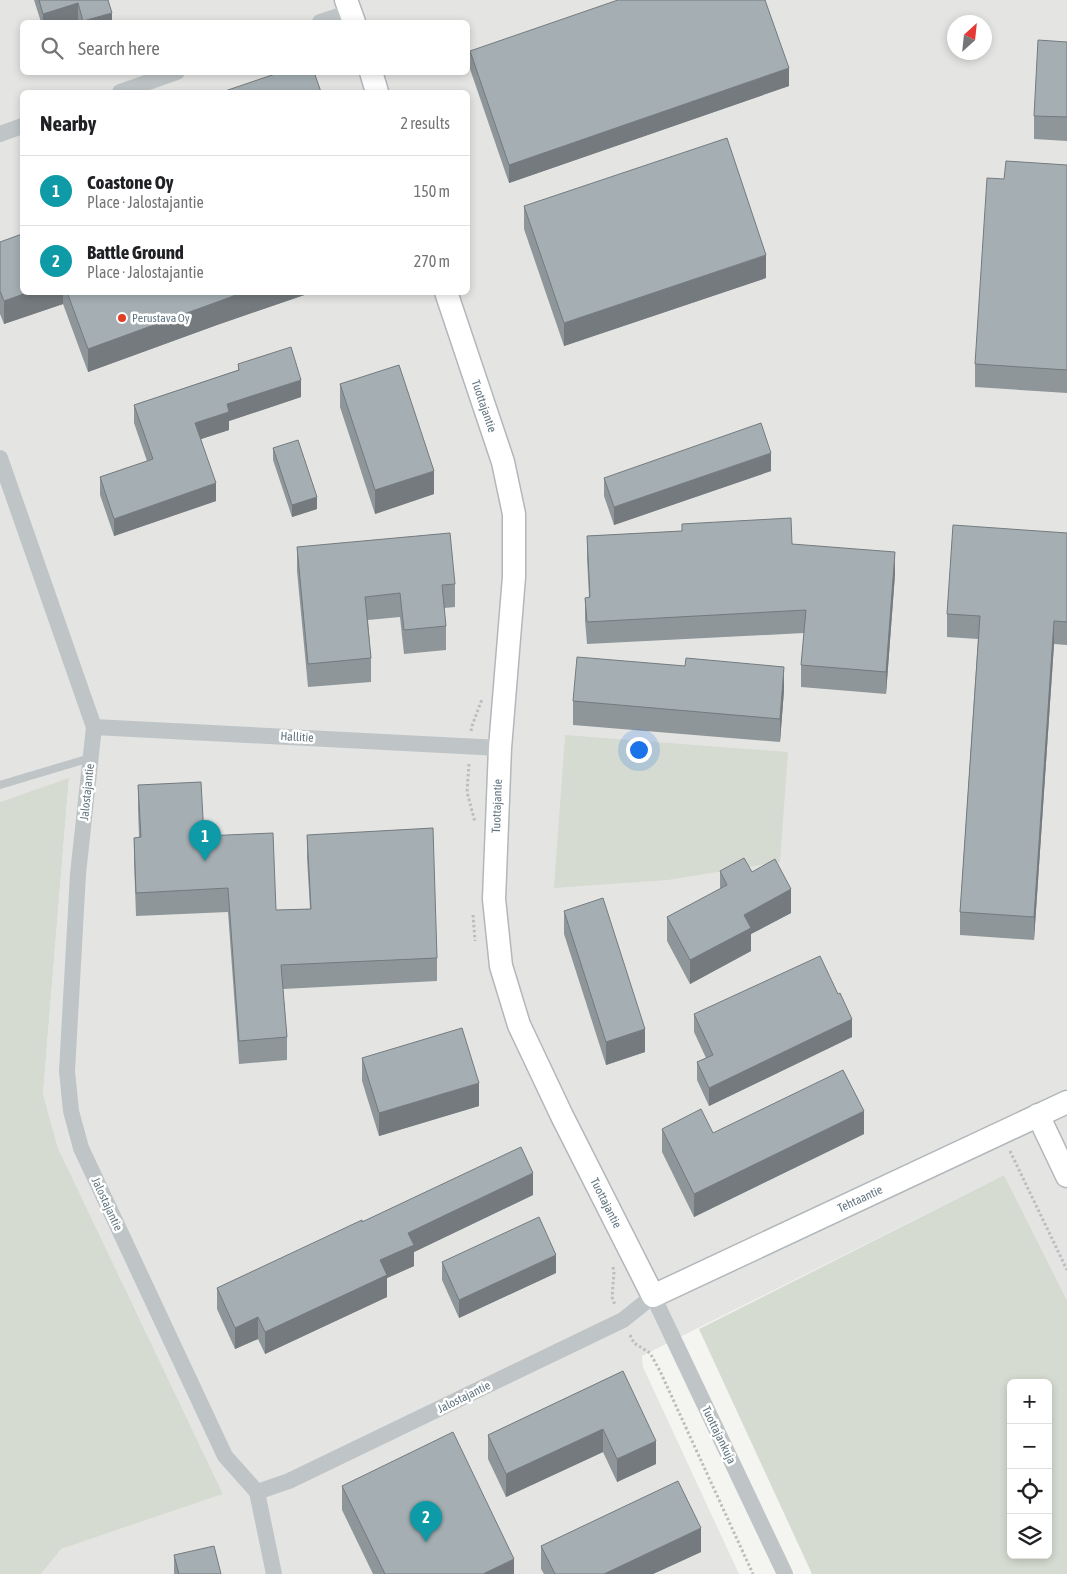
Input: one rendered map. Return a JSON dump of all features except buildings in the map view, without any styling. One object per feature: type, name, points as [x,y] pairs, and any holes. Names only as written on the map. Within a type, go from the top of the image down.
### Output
[{"type":"street","points":[[325,20],[350,11]]},
{"type":"street","points":[[126,90],[168,75]]},
{"type":"street","points":[[372,75],[376,90]]},
{"type":"street","points":[[0,134],[20,127]]},
{"type":"street","name":"Tuottajantie","points":[[447,295],[503,462],[514,514],[514,577],[500,748],[494,899],[501,966],[519,1025],[558,1108],[653,1296]]},
{"type":"street","name":"Jalostajantie","points":[[0,458],[94,727],[78,874],[67,1071],[71,1111],[81,1148],[225,1456],[257,1492],[288,1481],[623,1320],[653,1296]]},
{"type":"street","name":"Hallitie","points":[[94,727],[500,748]]},
{"type":"street","name":"Tehtaantie","points":[[653,1296],[1067,1102]]},
{"type":"street","points":[[1038,1115],[1067,1176]]},
{"type":"street","name":"Tuottajankuja","points":[[653,1296],[786,1574]]},
{"type":"street","points":[[257,1492],[274,1574]]},
{"type":"lane","points":[[0,786],[90,758]]},
{"type":"path","points":[[475,824],[467,792],[470,746],[472,726],[485,690]]},
{"type":"path","points":[[473,912],[472,921],[476,950]]},
{"type":"path","points":[[1001,1133],[1067,1270]]},
{"type":"path","points":[[612,1259],[614,1274],[612,1297],[634,1343],[650,1353],[660,1371],[753,1574]]},
{"type":"shaded area","points":[[0,0],[1067,0],[1067,1300],[1004,1175],[642,1356],[643,1367],[739,1574],[41,1574],[60,1549],[223,1494],[58,1148],[43,1094],[69,779],[0,802]]},
{"type":"shaded area","points":[[565,735],[788,752],[780,862],[668,880],[554,888]]},
{"type":"shaded area","points":[[69,778],[43,1094],[58,1148],[223,1494],[61,1549],[41,1574],[0,1574],[0,802]]},
{"type":"shaded area","points":[[1004,1175],[1067,1300],[1067,1574],[812,1574],[699,1329]]},
{"type":"place","name":"Perustava Oy","points":[[122,318]]},
{"type":"place","name":"Coastone Oy","points":[[205,861]]},
{"type":"place","name":"Battle Ground","points":[[426,1542]]}]
